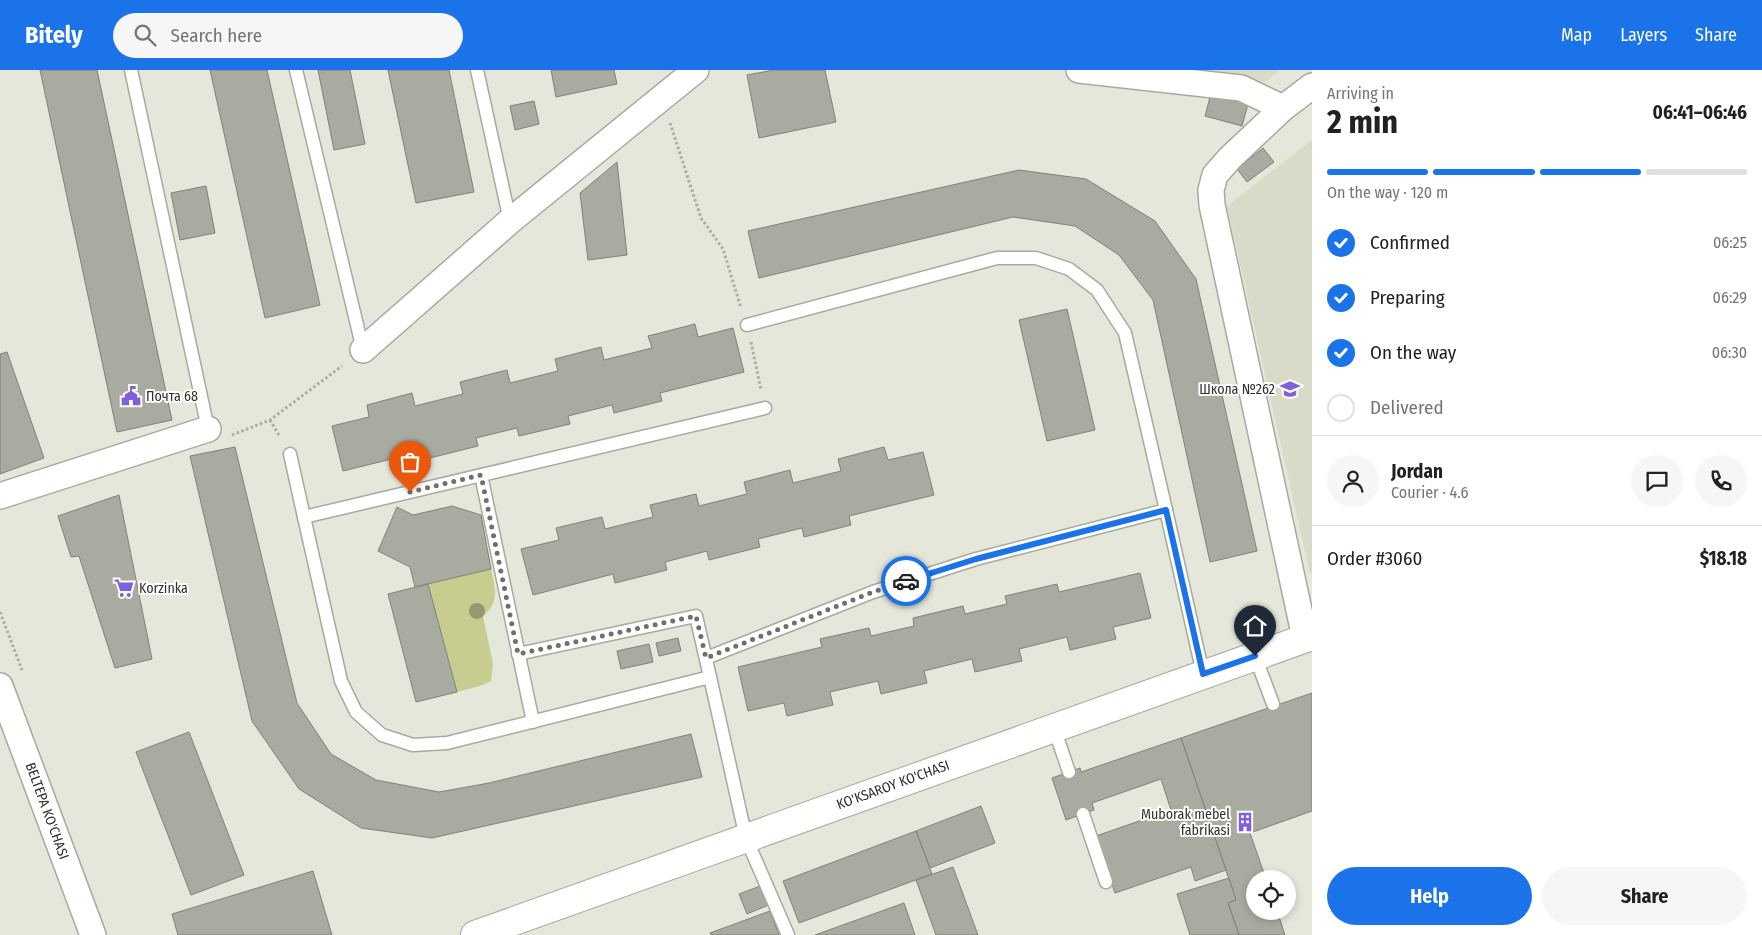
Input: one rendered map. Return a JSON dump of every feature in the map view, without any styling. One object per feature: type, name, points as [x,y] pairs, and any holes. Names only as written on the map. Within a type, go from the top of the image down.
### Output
[{"type":"street","points":[[363,350],[510,221],[696,70]]},
{"type":"street","points":[[1079,70],[1241,88],[1283,108]]},
{"type":"street","points":[[1309,637],[1214,214],[1211,190],[1216,175],[1230,158],[1283,108],[1312,86]]},
{"type":"street","points":[[0,496],[208,429]]},
{"type":"street","name":"KO'KSAROY KO'CHASI","points":[[475,935],[1309,637]]},
{"type":"street","name":"BELTEPA KO'CHASI","points":[[0,686],[93,935]]},
{"type":"lane","points":[[131,70],[208,429]]},
{"type":"lane","points":[[296,70],[363,350]]},
{"type":"lane","points":[[477,70],[510,221]]},
{"type":"lane","points":[[747,325],[997,258],[1036,258],[1069,270],[1097,290],[1125,333],[1203,674]]},
{"type":"lane","points":[[304,516],[765,408]]},
{"type":"lane","points":[[290,454],[341,681],[356,712],[382,735],[412,745],[447,743],[710,677]]},
{"type":"lane","points":[[481,475],[533,722]]},
{"type":"lane","points":[[706,658],[873,592],[976,559],[1166,510]]},
{"type":"lane","points":[[518,654],[696,616],[746,838],[788,935]]},
{"type":"lane","points":[[1255,656],[1273,704]]},
{"type":"lane","points":[[1054,728],[1069,772]]},
{"type":"lane","points":[[1083,814],[1106,882]]},
{"type":"path","points":[[662,97],[701,218],[723,249],[747,325],[765,408]]},
{"type":"path","points":[[270,420],[363,350]]},
{"type":"shaded area","points":[[1182,70],[1279,70],[1265,82]]},
{"type":"shaded area","name":"Школа №262","points":[[1312,140],[1312,573],[1310,574],[1227,206]]},
{"type":"green space","points":[[491,569],[495,595],[492,606],[483,616],[493,664],[491,681],[457,692],[428,584]]},
{"type":"building","points":[[40,70],[97,70],[172,420],[117,432]]},
{"type":"building","points":[[210,70],[267,70],[320,305],[265,318]]},
{"type":"building","points":[[318,70],[350,70],[365,144],[334,150]]},
{"type":"building","points":[[388,70],[449,70],[474,192],[416,203]]},
{"type":"building","points":[[551,70],[614,70],[617,84],[556,97]]},
{"type":"building","points":[[774,70],[825,70],[836,122],[759,138],[747,75]]},
{"type":"building","points":[[1211,93],[1248,104],[1242,126],[1205,116]]},
{"type":"building","points":[[534,101],[539,124],[515,130],[510,106]]},
{"type":"building","points":[[1263,148],[1274,162],[1247,182],[1237,169]]},
{"type":"building","points":[[617,162],[627,255],[588,260],[580,193]]},
{"type":"building","points":[[1019,170],[1086,179],[1155,221],[1196,279],[1257,551],[1210,562],[1153,300],[1119,255],[1075,226],[1013,217],[759,278],[748,231]]},
{"type":"building","points":[[206,186],[215,233],[180,240],[171,193]]},
{"type":"building","points":[[1067,309],[1095,430],[1047,441],[1019,320]]},
{"type":"building","points":[[695,324],[698,337],[733,328],[744,372],[660,393],[662,401],[614,413],[612,405],[568,416],[570,424],[519,436],[517,428],[476,438],[478,446],[426,459],[424,451],[343,471],[332,426],[369,417],[367,405],[412,393],[415,406],[463,394],[460,382],[507,370],[510,383],[558,371],[555,359],[601,347],[604,360],[652,348],[648,336]]},
{"type":"building","points":[[7,352],[44,458],[0,474],[0,354]]},
{"type":"building","points":[[235,447],[297,703],[331,754],[376,780],[439,792],[489,783],[691,734],[702,777],[432,838],[361,828],[299,789],[252,721],[190,456]]},
{"type":"building","points":[[884,447],[888,460],[923,452],[934,495],[849,516],[851,525],[804,537],[802,528],[758,539],[760,547],[709,560],[707,551],[665,562],[667,570],[615,583],[613,574],[533,595],[521,549],[559,540],[556,528],[602,517],[605,529],[653,517],[650,505],[696,494],[699,506],[747,494],[744,482],[790,470],[793,483],[841,471],[838,459]]},
{"type":"building","points":[[119,495],[152,659],[115,668],[79,556],[71,557],[58,516]]},
{"type":"building","points":[[452,506],[481,515],[491,569],[415,587],[410,567],[378,551],[397,507],[413,515]]},
{"type":"building","points":[[1140,573],[1151,618],[1113,627],[1116,639],[1070,650],[1067,637],[1019,649],[1022,661],[975,672],[972,659],[924,671],[927,683],[881,694],[878,681],[830,692],[833,705],[787,716],[784,703],[748,711],[738,667],[822,647],[820,639],[869,628],[871,636],[914,626],[913,618],[963,606],[965,614],[1007,604],[1005,596],[1057,584],[1059,592]]},
{"type":"building","points":[[428,584],[457,692],[416,702],[388,594]]},
{"type":"building","points":[[678,638],[681,651],[659,656],[656,643]]},
{"type":"building","points":[[649,644],[653,662],[621,669],[617,651]]},
{"type":"building","name":"Muborak mebel fabrikasi","points":[[1312,693],[1312,811],[1250,833],[1263,870],[1246,870],[1246,920],[1280,920],[1285,935],[1239,935],[1228,903],[1236,900],[1181,738]]},
{"type":"building","points":[[189,732],[244,875],[191,895],[136,752]]},
{"type":"building","points":[[1181,738],[1226,870],[1195,881],[1191,867],[1115,893],[1096,836],[1171,810],[1161,779],[1092,803],[1094,810],[1066,820],[1052,778],[1080,768],[1081,772]]},
{"type":"building","points":[[981,806],[995,843],[930,868],[916,831]]},
{"type":"building","points":[[916,831],[932,874],[799,923],[783,881]]},
{"type":"building","points":[[953,867],[978,935],[936,935],[916,880]]},
{"type":"building","points":[[313,871],[332,935],[178,935],[172,914]]},
{"type":"building","points":[[1229,878],[1236,900],[1228,903],[1239,935],[1190,935],[1177,894]]},
{"type":"building","points":[[763,885],[771,904],[747,914],[739,894]]},
{"type":"building","points":[[904,903],[915,935],[815,935]]},
{"type":"building","points":[[770,911],[779,935],[711,935],[710,933]]},
{"type":"way so far","points":[[410,492],[481,475],[518,654],[696,616],[706,658],[873,592],[906,581]]},
{"type":"place","name":"Школа №262","points":[[1290,389]]},
{"type":"place","name":"Почта 68","points":[[131,396]]},
{"type":"place","name":"Korzinka","points":[[124,588]]},
{"type":"place","name":"Muborak mebel fabrikasi","points":[[1245,822]]},
{"type":"route","points":[[906,581],[976,559],[1166,510],[1203,674],[1255,656]]}]
